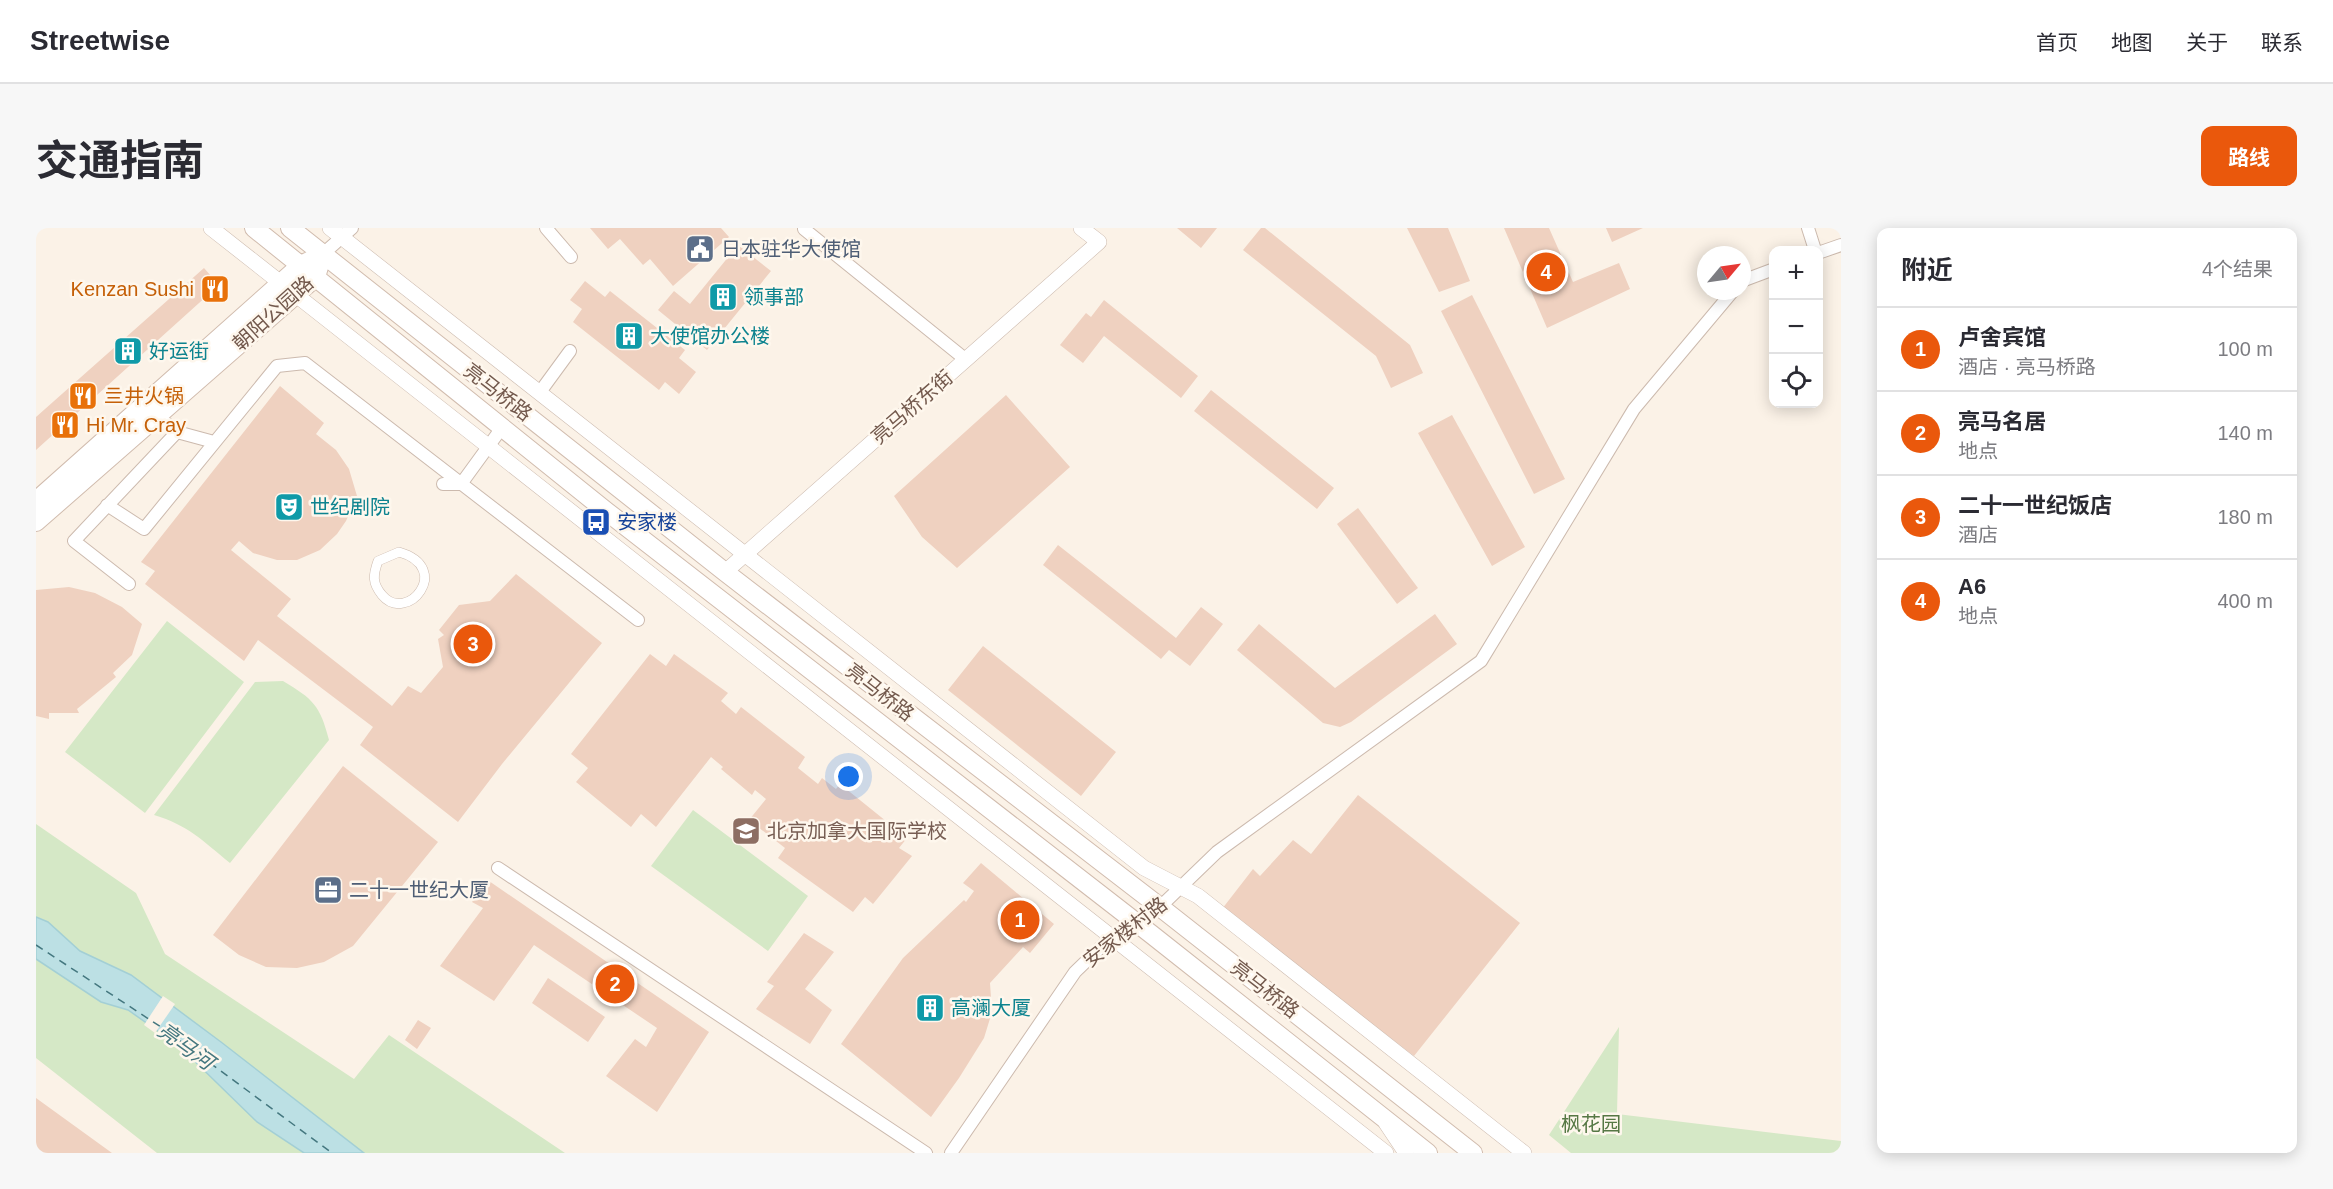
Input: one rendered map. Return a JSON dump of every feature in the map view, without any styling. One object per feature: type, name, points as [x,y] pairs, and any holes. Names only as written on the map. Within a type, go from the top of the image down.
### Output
[{"type":"main road","name":"亮马桥路","points":[[254,228],[501,429],[1137,923],[1428,1153]]},
{"type":"main road","name":"亮马桥路","points":[[290,228],[725,572],[1160,907],[1473,1153]]},
{"type":"main road","name":"朝阳公园路","points":[[36,501],[301,265],[323,254]]},
{"type":"main road","name":"朝阳公园路","points":[[36,522],[316,277],[323,254]]},
{"type":"street","points":[[211,228],[1386,1153]]},
{"type":"street","points":[[546,228],[571,257]]},
{"type":"street","name":"亮马桥东街","points":[[725,572],[1099,242],[1081,228]]},
{"type":"street","points":[[1808,228],[1815,246]]},
{"type":"street","points":[[804,229],[965,359]]},
{"type":"street","points":[[323,254],[341,231],[540,392],[1144,868],[1198,896],[1524,1153]]},
{"type":"street","points":[[1823,250],[1841,245]]},
{"type":"street","points":[[1751,278],[1769,271]]},
{"type":"street","name":"安家楼村路","points":[[951,1153],[1075,972],[1112,938],[1160,907],[1216,852],[1480,660],[1634,409],[1725,300]]},
{"type":"street","points":[[540,392],[570,351]]},
{"type":"street","points":[[107,505],[144,529],[277,366],[305,363],[638,620]]},
{"type":"street","points":[[156,415],[177,432],[214,442]]},
{"type":"street","points":[[461,484],[501,429]]},
{"type":"street","points":[[129,584],[74,541],[177,432]]},
{"type":"street","points":[[443,484],[461,484]]},
{"type":"street","points":[[399,552],[411,556],[421,564],[424,578],[420,594],[411,602],[399,604],[385,599],[375,586],[374,575],[378,561],[399,552]]},
{"type":"street","points":[[498,868],[926,1153]]},
{"type":"street","points":[[1382,1116],[1406,1153]]},
{"type":"green space","points":[[167,621],[244,682],[145,813],[65,752]]},
{"type":"green space","points":[[283,681],[314,704],[329,740],[230,863],[186,829],[154,815],[255,682]]},
{"type":"green space","points":[[693,810],[808,896],[768,951],[651,866]]},
{"type":"green space","points":[[36,824],[136,893],[165,954],[354,1079],[389,1035],[565,1153],[364,1153],[131,975],[80,951],[48,922],[36,917]]},
{"type":"green space","points":[[36,959],[101,1002],[128,1010],[178,1045],[257,1122],[304,1153],[157,1153],[36,1058]]},
{"type":"green space","name":"枫花园","points":[[1619,1027],[1617,1114],[1841,1141],[1841,1153],[1571,1153],[1549,1135]]},
{"type":"water","name":"亮马河","points":[[36,917],[48,922],[80,951],[131,975],[364,1153],[304,1153],[257,1122],[178,1045],[128,1010],[101,1002],[36,959]]},
{"type":"pier","points":[[163,996],[175,1004],[155,1033],[144,1025]]},
{"type":"building","points":[[590,228],[721,228],[729,237],[673,286],[650,259],[643,265],[620,239],[608,249]]},
{"type":"building","points":[[1177,228],[1217,228],[1201,248]]},
{"type":"building","points":[[1261,228],[1265,228],[1410,345],[1423,373],[1391,388],[1376,356],[1243,250]]},
{"type":"building","points":[[1407,228],[1448,228],[1470,281],[1439,292]]},
{"type":"building","points":[[1504,228],[1549,228],[1573,282],[1619,263],[1630,289],[1547,328]]},
{"type":"building","points":[[1606,228],[1643,228],[1612,242]]},
{"type":"building","name":"领事部","points":[[738,245],[771,271],[707,350],[658,310],[674,291],[690,304]]},
{"type":"building","name":"好运街","points":[[204,268],[219,285],[36,450],[36,417]]},
{"type":"building","name":"大使馆办公楼","points":[[585,281],[605,297],[610,291],[685,350],[679,358],[696,372],[679,394],[665,382],[659,390],[573,322],[582,309],[570,300]]},
{"type":"building","points":[[1472,295],[1565,479],[1534,494],[1441,311]]},
{"type":"building","points":[[1104,300],[1198,376],[1181,398],[1104,336],[1083,363],[1060,345],[1086,313],[1091,317]]},
{"type":"building","points":[[280,386],[324,423],[316,434],[336,450],[349,469],[357,496],[346,521],[337,534],[320,550],[297,560],[277,560],[253,553],[239,541],[231,550],[291,599],[277,616],[392,706],[408,686],[421,693],[443,667],[438,639],[444,635],[439,630],[459,605],[490,601],[516,574],[602,643],[502,764],[458,822],[360,745],[373,727],[258,640],[244,661],[145,584],[155,571],[141,562]]},
{"type":"building","points":[[1211,390],[1334,488],[1317,509],[1194,411]]},
{"type":"building","points":[[1006,395],[1070,467],[957,568],[922,537],[894,496]]},
{"type":"building","points":[[1452,415],[1525,547],[1492,566],[1418,433]]},
{"type":"building","points":[[1358,508],[1418,588],[1397,604],[1337,524]]},
{"type":"building","points":[[1058,545],[1176,638],[1201,607],[1223,624],[1190,666],[1169,650],[1161,659],[1043,565]]},
{"type":"building","points":[[69,587],[95,593],[122,607],[142,624],[132,655],[113,673],[116,677],[77,709],[79,713],[49,713],[49,719],[36,716],[36,590]]},
{"type":"building","points":[[1435,614],[1457,644],[1351,722],[1340,727],[1323,723],[1237,650],[1259,624],[1335,688]]},
{"type":"building","points":[[983,646],[1116,752],[1081,796],[948,690]]},
{"type":"building","points":[[650,654],[666,666],[674,654],[728,693],[721,701],[736,714],[741,707],[805,757],[798,768],[818,784],[822,778],[836,789],[840,784],[907,838],[899,848],[912,856],[873,904],[865,897],[853,912],[778,858],[785,848],[749,820],[766,799],[755,790],[752,795],[721,769],[723,767],[711,757],[656,827],[641,814],[631,827],[576,782],[588,768],[571,754]]},
{"type":"building","points":[[343,766],[438,842],[353,946],[324,962],[297,968],[266,967],[239,955],[213,935]]},
{"type":"building","points":[[1358,795],[1520,923],[1414,1056],[1222,909],[1253,869],[1260,876],[1293,840],[1311,854]]},
{"type":"building","name":"高澜大厦","points":[[981,863],[1054,924],[1030,953],[1023,947],[990,983],[992,1012],[984,1038],[931,1117],[841,1044],[903,958],[964,900],[966,902],[974,891],[963,883]]},
{"type":"building","points":[[489,881],[709,1032],[657,1112],[606,1076],[635,1039],[646,1047],[657,1028],[534,945],[494,1001],[440,966],[483,908],[472,902]]},
{"type":"building","points":[[804,933],[834,952],[805,989],[832,1010],[810,1044],[756,1009],[774,986],[767,982]]},
{"type":"building","points":[[548,978],[605,1017],[588,1042],[532,1003]]},
{"type":"building","points":[[418,1020],[431,1028],[417,1049],[405,1040]]},
{"type":"building","points":[[36,1098],[112,1153],[36,1153]]},
{"type":"ferry route","points":[[36,945],[164,1029],[332,1153]]},
{"type":"place","name":"日本驻华大使馆","points":[[700,249]]},
{"type":"place","name":"A6","points":[[1546,272]]},
{"type":"place","name":"Kenzan Sushi","points":[[215,289]]},
{"type":"place","name":"领事部","points":[[723,297]]},
{"type":"place","name":"大使馆办公楼","points":[[629,336]]},
{"type":"place","name":"好运街","points":[[128,351]]},
{"type":"place","name":"亖井火锅","points":[[83,396]]},
{"type":"place","name":"Hi Mr. Cray","points":[[65,425]]},
{"type":"place","name":"世纪剧院","points":[[289,507]]},
{"type":"place","name":"安家楼","points":[[596,522]]},
{"type":"place","name":"二十一世纪饭店","points":[[473,644]]},
{"type":"place","name":"北京加拿大国际学校","points":[[746,831]]},
{"type":"place","name":"二十一世纪大厦","points":[[328,890]]},
{"type":"place","name":"卢舍宾馆","points":[[1020,920]]},
{"type":"place","name":"亮马名居","points":[[615,984]]},
{"type":"place","name":"高澜大厦","points":[[930,1008]]}]
